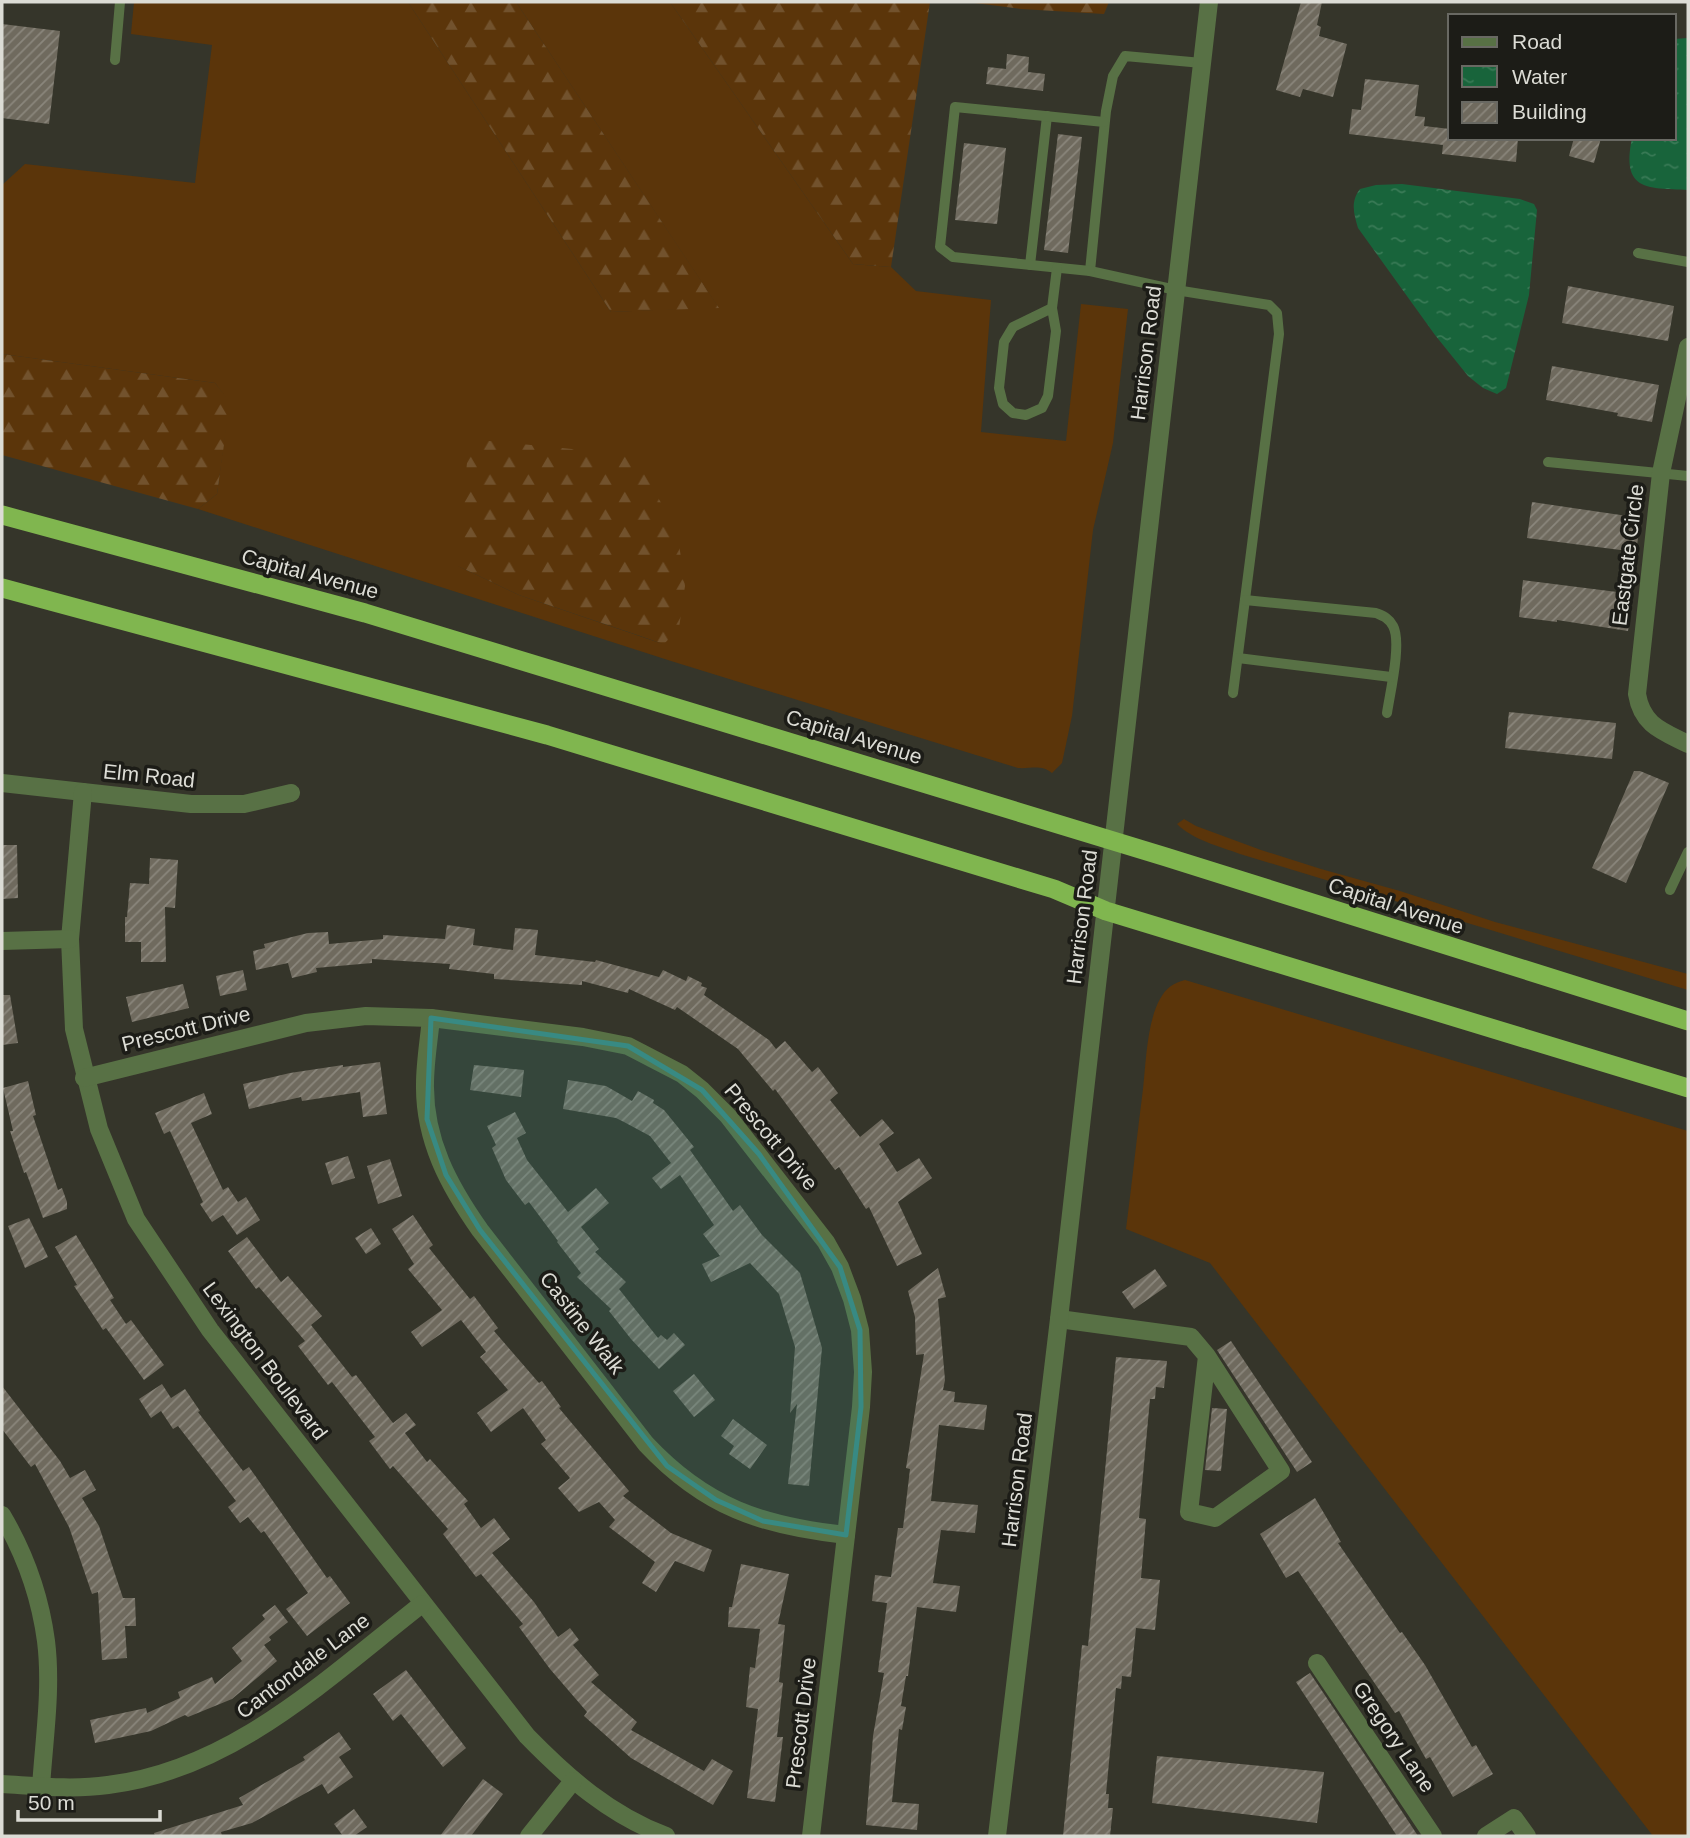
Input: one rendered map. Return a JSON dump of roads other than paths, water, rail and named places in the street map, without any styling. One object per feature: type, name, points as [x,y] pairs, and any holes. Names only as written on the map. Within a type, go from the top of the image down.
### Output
[{"type":"highway","name":"Capital Avenue","points":[[2,515],[365,613],[1114,841],[1688,1021]]},
{"type":"highway","points":[[2,588],[547,736],[1054,889],[1106,911],[1688,1088]]},
{"type":"street","name":"Harrison Road","points":[[997,1836],[1059,1320],[1209,2]]},
{"type":"street","name":"Eastgate Circle","points":[[1688,347],[1661,473],[1637,694],[1639,707],[1651,724],[1688,744]]},
{"type":"street","name":"Elm Road","points":[[2,783],[191,804],[244,804],[291,793]]},
{"type":"street","name":"Lexington Boulevard","points":[[83,792],[70,939],[74,1029],[84,1078],[99,1129],[136,1219],[210,1330],[527,1736],[573,1781],[623,1816],[666,1836]]},
{"type":"street","points":[[2,940],[70,939]]},
{"type":"street","name":"Prescott Drive","points":[[84,1078],[306,1023],[366,1016],[431,1018],[583,1037],[628,1046],[682,1074],[728,1116],[825,1242],[840,1267],[852,1299],[859,1330],[863,1372],[811,1836]]},
{"type":"street","name":"Castine Walk","points":[[431,1018],[425,1084],[427,1119],[434,1149],[446,1175],[480,1230],[646,1444],[667,1466],[691,1485],[740,1513],[786,1527],[846,1535]]},
{"type":"street","points":[[1059,1320],[1191,1337],[1207,1356],[1281,1471],[1215,1518],[1189,1512],[1207,1356]]},
{"type":"street","points":[[2,1515],[27,1563],[46,1642],[47,1678],[41,1787]]},
{"type":"street","name":"Cantondale Lane","points":[[2,1784],[66,1789],[109,1785],[158,1776],[207,1757],[246,1737],[279,1715],[422,1604]]},
{"type":"street","name":"Gregory Lane","points":[[1317,1663],[1433,1836]]},
{"type":"street","points":[[529,1836],[573,1781]]},
{"type":"street","points":[[1486,1836],[1514,1818],[1527,1836]]},
{"type":"lane","points":[[115,60],[120,2]]},
{"type":"lane","points":[[1090,271],[1104,122],[1113,76],[1125,56],[1202,64]]},
{"type":"lane","points":[[1104,122],[955,107],[940,247],[953,257],[1090,271],[1176,290],[1269,305],[1277,313],[1279,334],[1233,692]]},
{"type":"lane","points":[[1030,265],[1047,116]]},
{"type":"lane","points":[[1638,253],[1688,262]]},
{"type":"lane","points":[[1052,308],[1013,327],[1004,342],[999,388],[1003,404],[1013,413],[1026,415],[1041,408],[1048,396],[1056,331],[1052,308],[1058,268]]},
{"type":"lane","points":[[1548,461],[1688,476]]},
{"type":"lane","points":[[1245,600],[1376,613],[1388,619],[1395,629],[1396,648],[1387,713]]},
{"type":"lane","points":[[1238,658],[1391,677]]},
{"type":"lane","points":[[1670,890],[1688,852]]},
{"type":"water","points":[[1688,38],[1688,190],[1649,187],[1634,177],[1630,168],[1632,140],[1676,140],[1676,39]]},
{"type":"water","points":[[1402,184],[1520,199],[1534,204],[1537,210],[1529,295],[1506,388],[1497,394],[1483,388],[1468,376],[1358,228],[1354,203],[1360,189]]}]
